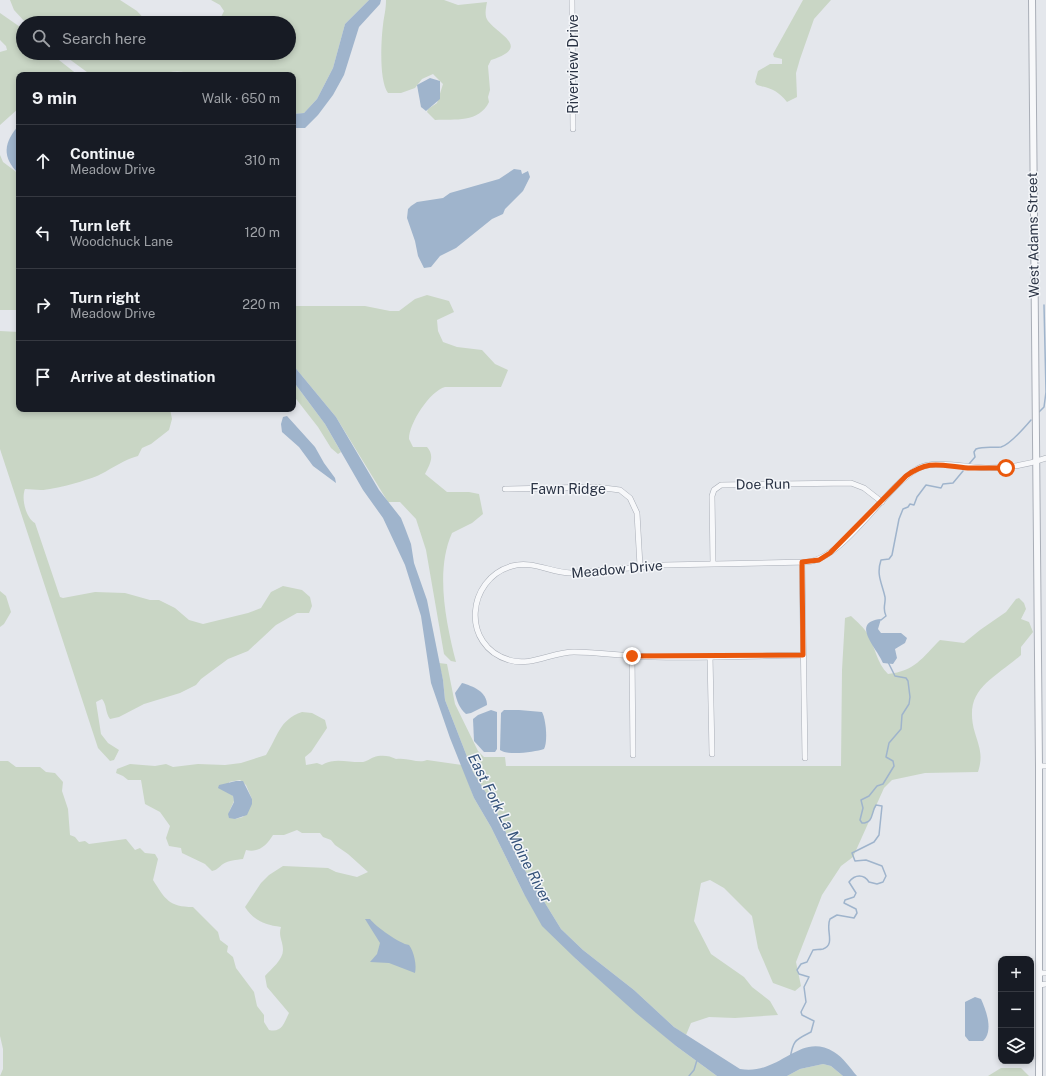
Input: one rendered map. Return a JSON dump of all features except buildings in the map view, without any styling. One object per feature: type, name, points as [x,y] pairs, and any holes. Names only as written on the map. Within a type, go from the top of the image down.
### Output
[{"type":"street","name":"Riverview Drive","points":[[572,0],[573,129]]},
{"type":"street","name":"West Adams Street","points":[[1032,0],[1038,662],[1039,1076]]},
{"type":"street","name":"Meadow Drive","points":[[803,655],[632,656],[570,652],[531,661],[508,660],[491,650],[482,640],[477,627],[475,609],[478,596],[488,580],[501,570],[511,566],[526,564],[559,572],[571,573],[640,566],[802,562],[819,560],[830,553],[906,476],[924,465],[945,464],[968,468],[1006,468],[1021,467],[1046,458]]},
{"type":"street","name":"Doe Run","points":[[713,563],[712,496],[714,490],[721,485],[851,483],[864,488],[882,502]]},
{"type":"street","name":"Fawn Ridge","points":[[505,489],[596,487],[620,490],[630,498],[637,513],[640,566]]},
{"type":"street","points":[[802,562],[805,758]]},
{"type":"street","points":[[632,656],[633,755]]},
{"type":"street","points":[[710,656],[712,754]]},
{"type":"street","points":[[1038,766],[1046,766]]},
{"type":"street","points":[[1039,973],[1046,973]]},
{"type":"street","points":[[1039,985],[1046,984]]},
{"type":"green space","points":[[10,0],[120,0],[137,11],[142,16],[20,16],[14,10]]},
{"type":"green space","points":[[211,0],[369,0],[345,24],[333,68],[317,99],[304,113],[296,114],[296,72],[87,72],[71,60],[296,60],[296,16],[222,16],[224,11],[220,5]]},
{"type":"green space","points":[[386,0],[444,0],[458,5],[487,2],[486,17],[488,21],[509,41],[511,46],[509,51],[491,60],[488,66],[490,90],[488,97],[489,102],[485,109],[473,117],[435,120],[427,112],[428,109],[437,103],[443,84],[433,74],[422,79],[415,88],[401,93],[388,93],[383,80],[381,60],[382,32]]},
{"type":"green space","points":[[803,0],[831,0],[814,19],[796,73],[797,97],[787,102],[777,92],[757,85],[755,82],[758,71],[770,64],[782,64],[782,59],[774,57],[773,54]]},
{"type":"green space","points":[[0,13],[16,24],[16,60],[59,60],[74,72],[16,72],[16,111],[0,125],[0,52],[7,50],[6,46],[0,40]]},
{"type":"green space","points":[[0,155],[3,162],[16,172],[16,310],[0,310]]},
{"type":"green space","points":[[427,295],[449,301],[454,312],[437,320],[438,331],[443,342],[457,347],[482,350],[495,364],[508,370],[501,387],[445,387],[439,390],[421,408],[410,432],[409,439],[413,447],[427,447],[431,454],[430,463],[425,474],[447,492],[469,492],[479,494],[483,514],[472,523],[452,533],[444,564],[443,580],[446,614],[456,662],[451,661],[444,654],[426,550],[416,519],[400,502],[388,502],[336,417],[296,369],[296,306],[365,306],[390,311],[399,311],[415,299]]},
{"type":"green space","points":[[0,331],[16,332],[16,412],[171,412],[172,419],[169,430],[151,444],[142,448],[138,456],[124,461],[106,472],[62,487],[47,490],[25,489],[25,508],[29,517],[35,523],[60,597],[63,598],[95,592],[125,593],[150,600],[159,600],[175,608],[189,620],[203,624],[248,613],[261,608],[271,592],[283,586],[302,590],[310,597],[312,606],[309,613],[297,613],[276,625],[248,651],[228,659],[201,679],[196,685],[180,693],[144,704],[119,717],[110,719],[102,699],[96,702],[101,734],[108,743],[119,750],[114,760],[110,761],[98,748],[0,449]]},
{"type":"green space","points":[[296,385],[325,424],[341,452],[338,454],[331,448],[318,427],[296,399]]},
{"type":"green space","points":[[0,591],[6,596],[11,612],[4,624],[0,627]]},
{"type":"green space","points":[[1019,598],[1024,603],[1026,609],[1021,619],[1029,622],[1033,632],[1021,647],[1021,655],[991,679],[976,696],[972,718],[980,752],[978,772],[925,773],[892,780],[884,788],[853,857],[841,866],[822,895],[796,962],[801,986],[795,991],[773,983],[758,948],[752,916],[724,888],[710,880],[701,883],[694,921],[711,954],[744,977],[752,987],[770,1001],[778,1015],[735,1018],[709,1017],[691,1023],[686,1035],[674,1027],[634,990],[583,950],[561,929],[518,859],[493,804],[473,772],[445,700],[443,680],[439,663],[447,664],[455,704],[478,751],[484,757],[505,757],[506,766],[841,766],[842,670],[845,618],[851,616],[865,630],[871,640],[881,665],[888,674],[912,667],[940,640],[964,643],[1006,612],[1016,599]]},
{"type":"green space","points":[[302,712],[312,713],[325,720],[327,728],[311,752],[305,757],[306,765],[317,763],[322,765],[332,761],[363,762],[376,757],[390,756],[396,759],[420,761],[427,760],[462,765],[474,798],[491,827],[524,894],[576,959],[676,1046],[717,1076],[0,1076],[3,1069],[3,1049],[0,1036],[0,761],[8,761],[16,767],[40,767],[46,772],[55,773],[63,782],[62,791],[68,809],[70,835],[75,837],[79,842],[85,841],[89,844],[126,839],[135,850],[140,848],[145,853],[155,854],[158,859],[153,880],[161,892],[168,901],[185,907],[193,907],[218,932],[220,940],[228,946],[227,952],[233,957],[236,968],[254,992],[257,1006],[264,1015],[264,1022],[269,1030],[273,1031],[280,1029],[289,1013],[267,987],[265,976],[279,961],[282,954],[283,947],[280,933],[281,927],[260,922],[248,912],[245,907],[261,883],[269,875],[283,866],[328,868],[336,872],[357,877],[368,872],[331,840],[323,837],[320,833],[302,833],[297,830],[284,835],[273,835],[268,842],[259,849],[251,851],[246,850],[243,859],[233,860],[212,871],[205,864],[182,853],[181,848],[169,846],[166,838],[170,826],[160,812],[145,804],[141,780],[128,780],[116,773],[117,769],[130,764],[155,766],[166,764],[173,767],[198,764],[225,765],[241,763],[266,755],[280,729],[288,719]],"holes":[[[240,780],[246,785],[252,799],[243,817],[235,819],[229,812],[234,801],[233,796],[228,792],[229,782]]]},
{"type":"green space","points":[[823,1064],[831,1066],[843,1076],[787,1076],[800,1069]]},
{"type":"green space","points":[[1001,1068],[1021,1068],[1029,1076],[988,1076]]},
{"type":"water","points":[[369,0],[381,0],[380,4],[359,27],[344,75],[333,95],[318,115],[305,128],[296,128],[296,114],[304,113],[317,99],[333,68],[345,24]]},
{"type":"water","points":[[430,78],[440,81],[440,99],[426,111],[421,107],[417,85]]},
{"type":"water","points":[[16,129],[16,171],[9,162],[7,156],[8,143]]},
{"type":"water","points":[[514,169],[521,170],[522,174],[528,171],[530,177],[523,191],[505,209],[503,214],[492,219],[456,248],[440,256],[431,267],[424,268],[418,256],[415,241],[407,218],[408,209],[417,202],[443,198],[450,193],[499,179]]},
{"type":"water","points":[[296,369],[336,417],[379,490],[401,518],[411,544],[414,563],[427,600],[443,680],[445,700],[473,772],[493,804],[518,859],[561,929],[583,950],[634,990],[674,1027],[740,1069],[754,1069],[767,1066],[800,1050],[810,1047],[822,1047],[837,1054],[857,1076],[843,1076],[831,1066],[823,1064],[800,1069],[787,1076],[717,1076],[676,1046],[636,1013],[542,926],[524,894],[491,827],[474,798],[450,738],[431,683],[421,616],[405,565],[383,518],[363,490],[325,424],[296,385]]},
{"type":"water","points":[[287,416],[315,447],[335,478],[336,483],[313,466],[299,447],[282,432],[281,424],[283,417]]},
{"type":"water","points":[[881,619],[878,629],[881,633],[901,633],[907,638],[905,643],[895,649],[897,658],[893,664],[883,663],[866,631],[867,625],[872,621]]},
{"type":"water","points":[[462,683],[479,690],[485,696],[487,705],[466,714],[460,707],[455,693]]},
{"type":"water","points":[[491,710],[497,712],[497,749],[495,752],[484,752],[474,741],[473,719],[478,715]]},
{"type":"water","points":[[504,710],[542,712],[546,730],[544,749],[515,753],[500,750],[501,713]]},
{"type":"water","points":[[243,781],[252,799],[252,804],[247,815],[235,819],[229,818],[228,814],[234,802],[233,796],[218,788],[219,785]]},
{"type":"water","points":[[365,919],[370,919],[377,926],[400,942],[409,945],[415,959],[415,973],[389,963],[370,962],[377,954],[380,943]]},
{"type":"water","points":[[975,997],[981,999],[988,1020],[988,1032],[983,1041],[969,1041],[965,1036],[965,1002]]},
{"type":"waterway","points":[[1039,412],[1044,407],[1046,392],[1044,305]]},
{"type":"waterway","points":[[969,464],[975,457],[974,452],[976,449],[1004,446],[1031,420]]},
{"type":"waterway","points":[[881,620],[886,616],[884,611],[885,597],[879,570],[881,560],[889,559],[892,555],[899,519],[903,509],[908,507],[910,504],[914,505],[917,497],[926,485],[941,488],[943,484],[953,483],[963,471]]},
{"type":"waterway","points":[[790,1059],[794,1044],[798,1039],[811,1032],[814,1021],[802,1015],[801,1012],[806,1002],[804,987],[809,977],[799,974],[797,970],[801,964],[807,962],[813,950],[823,949],[829,944],[830,919],[837,915],[854,918],[857,913],[856,909],[844,903],[845,900],[854,897],[856,893],[849,882],[851,879],[857,876],[862,876],[869,882],[877,884],[883,882],[886,876],[882,866],[866,860],[855,861],[852,853],[874,842],[879,835],[882,806],[876,805],[869,821],[862,823],[860,820],[863,808],[861,800],[869,796],[877,786],[883,784],[894,766],[893,761],[886,757],[889,743],[901,729],[902,715],[909,704],[910,697],[908,681],[906,678],[895,676],[888,662]]},
{"type":"waterway","points":[[689,1076],[694,1070],[697,1060]]},
{"type":"route","points":[[632,656],[803,655],[802,562],[811,562],[827,556],[906,476],[917,468],[924,465],[945,464],[968,468],[1006,468]]},
{"type":"water label","name":"East Fork La Moine River","points":[[510,828]]}]
